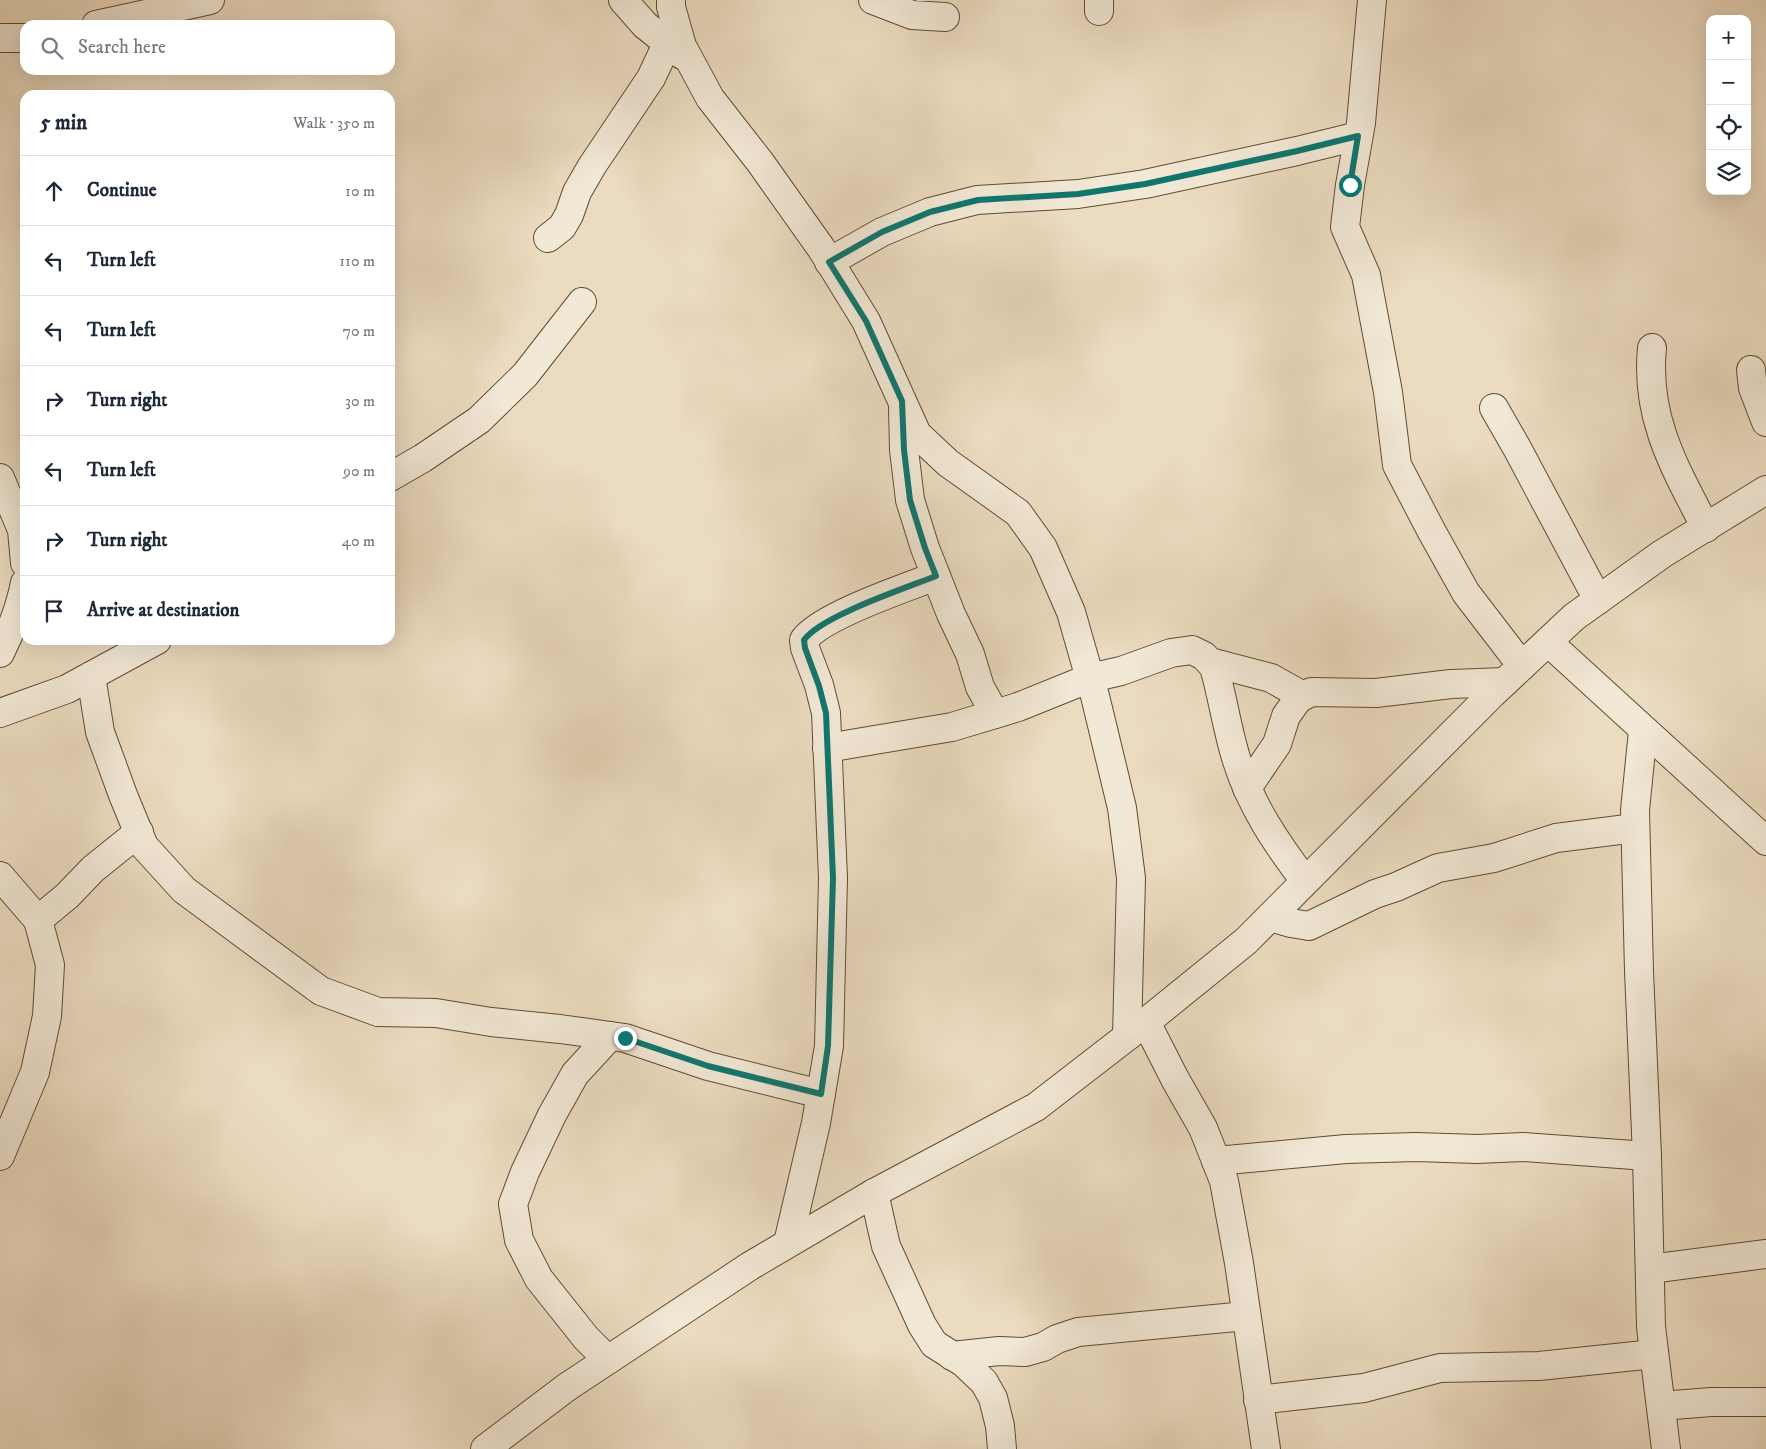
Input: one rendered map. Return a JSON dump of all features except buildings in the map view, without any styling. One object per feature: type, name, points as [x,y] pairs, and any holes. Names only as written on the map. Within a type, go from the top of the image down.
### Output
[{"type":"street","points":[[119,20],[210,0]]},
{"type":"street","points":[[623,0],[645,25],[689,60]]},
{"type":"street","points":[[671,0],[671,7],[682,46],[710,98],[760,162],[829,262],[866,321],[917,434],[948,463],[1018,513],[1042,548],[1071,612],[1090,678],[1122,808],[1131,878],[1136,1029],[1175,1079],[1203,1128],[1224,1181],[1239,1263],[1266,1449]]},
{"type":"street","points":[[873,0],[912,15],[945,17]]},
{"type":"street","points":[[1372,0],[1368,61],[1345,227],[1366,275],[1388,392],[1397,466],[1466,593],[1513,674]]},
{"type":"street","points":[[0,38],[20,38]]},
{"type":"street","points":[[548,238],[562,227],[569,215],[577,192],[592,166],[651,78],[667,44]]},
{"type":"street","points":[[829,262],[882,232],[930,212],[978,200],[1078,194],[1145,184],[1358,136]]},
{"type":"street","points":[[395,474],[423,458],[479,420],[526,375],[582,302]]},
{"type":"street","points":[[1652,348],[1650,369],[1652,400],[1662,436],[1706,528]]},
{"type":"street","points":[[1751,370],[1753,388],[1766,422]]},
{"type":"street","points":[[902,401],[904,450],[910,500],[925,548],[951,614],[970,654],[980,688],[995,714]]},
{"type":"street","points":[[1494,408],[1598,600]]},
{"type":"street","points":[[0,478],[20,525]]},
{"type":"street","points":[[485,1449],[568,1387],[750,1266],[874,1193],[1036,1107],[1246,941],[1513,674],[1574,617],[1662,554],[1766,490]]},
{"type":"street","points":[[788,1243],[816,1123],[828,1046],[833,878],[826,713],[804,640],[814,630],[855,608],[936,576]]},
{"type":"street","points":[[0,653],[11,630],[20,604]]},
{"type":"street","points":[[1548,642],[1643,731],[1766,841]]},
{"type":"street","points":[[0,713],[67,689],[148,645]]},
{"type":"street","points":[[827,748],[952,726],[1018,708],[1090,678],[1121,671],[1171,653],[1192,650],[1204,656],[1214,667],[1237,760],[1252,800],[1276,842],[1304,882]]},
{"type":"street","points":[[1210,662],[1271,678],[1303,696]]},
{"type":"street","points":[[1247,788],[1276,744],[1286,716],[1298,699],[1311,692],[1376,693],[1513,674]]},
{"type":"street","points":[[91,676],[100,732],[144,846],[184,890],[321,991],[378,1012],[436,1013],[491,1022],[625,1038],[708,1066],[821,1094]]},
{"type":"street","points":[[1643,731],[1635,810],[1638,971],[1651,1326],[1666,1449]]},
{"type":"street","points":[[1270,917],[1291,924],[1309,926],[1375,894],[1396,887],[1438,868],[1494,858],[1556,838],[1635,828]]},
{"type":"street","points":[[38,920],[67,896],[93,870],[139,832]]},
{"type":"street","points":[[0,876],[38,920],[50,965],[47,1016],[35,1072],[0,1156]]},
{"type":"street","points":[[608,1360],[586,1338],[539,1279],[519,1240],[513,1204],[525,1172],[548,1123],[575,1074],[610,1036]]},
{"type":"street","points":[[1216,1161],[1346,1148],[1416,1147],[1523,1148],[1646,1156]]},
{"type":"street","points":[[874,1193],[886,1246],[922,1325],[934,1344],[964,1363],[984,1382],[993,1398],[1000,1426],[1002,1449]]},
{"type":"street","points":[[1650,1269],[1766,1254]]},
{"type":"street","points":[[952,1356],[1000,1351],[1025,1352],[1043,1347],[1057,1339],[1078,1332],[1246,1316]]},
{"type":"street","points":[[1258,1400],[1364,1388],[1440,1368],[1539,1366],[1654,1354]]},
{"type":"street","points":[[1661,1406],[1711,1402],[1766,1402]]},
{"type":"route","points":[[625,1038],[708,1066],[821,1094],[828,1046],[833,878],[826,713],[804,640],[814,630],[855,608],[936,576],[910,500],[904,450],[902,401],[866,321],[829,262],[882,232],[930,212],[978,200],[1078,194],[1145,184],[1358,136],[1350,185]]}]
